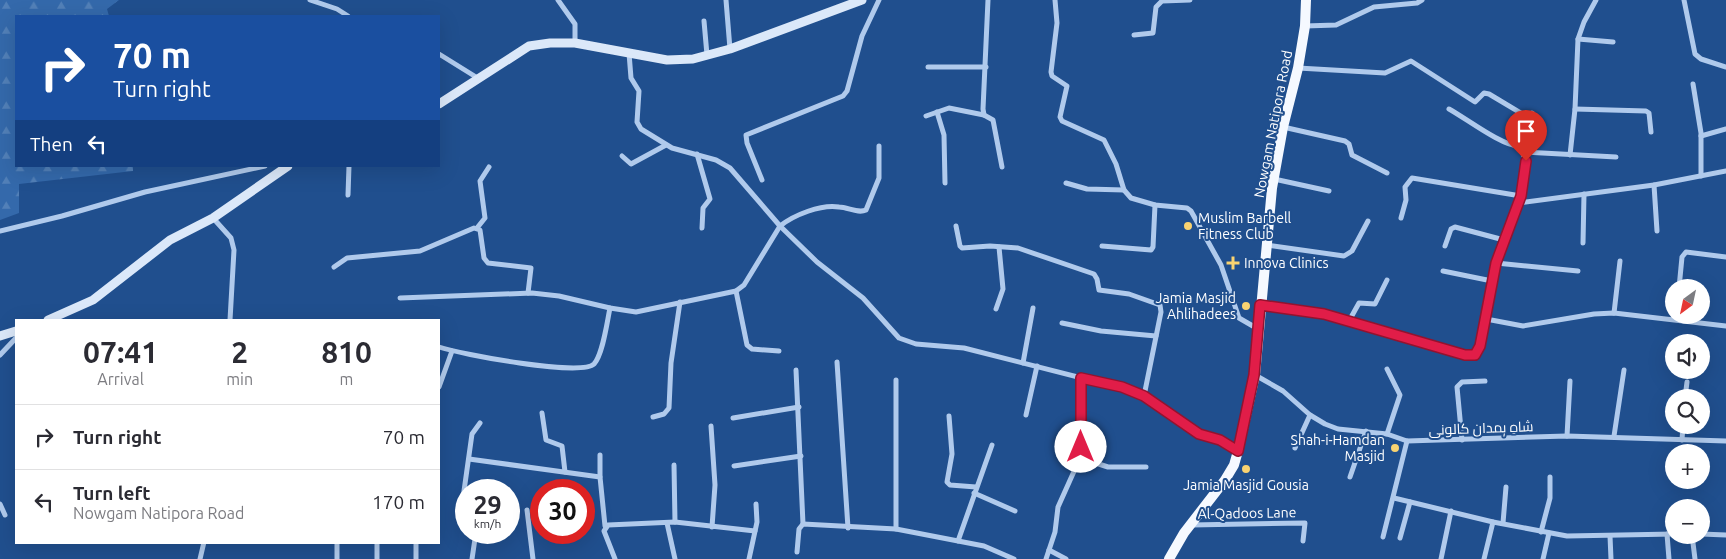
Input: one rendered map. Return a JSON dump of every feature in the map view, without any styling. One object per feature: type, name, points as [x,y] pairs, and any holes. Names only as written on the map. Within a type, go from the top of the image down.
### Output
[{"type":"main road","points":[[440,103],[476,78],[529,46],[550,42],[575,43],[667,60],[693,59],[730,49],[862,0]]},
{"type":"main road","name":"Nowgam Natipora Road","points":[[1169,559],[1190,525],[1225,480],[1234,464],[1238,451],[1254,375],[1274,179],[1298,68],[1305,26],[1306,0]]},
{"type":"main road","points":[[50,319],[92,300],[170,240],[213,218],[287,167]]},
{"type":"main road","points":[[0,336],[15,331]]},
{"type":"street","points":[[310,0],[337,9],[346,15]]},
{"type":"street","points":[[558,0],[575,24],[575,43]]},
{"type":"street","points":[[726,0],[730,49]]},
{"type":"street","points":[[762,180],[746,135],[843,96],[847,91],[862,36],[879,0]]},
{"type":"street","points":[[984,115],[988,0]]},
{"type":"street","points":[[1055,0],[1057,23],[1050,72],[1052,76],[1066,83],[1068,88],[1061,119],[1104,140],[1116,164],[1124,190],[1131,198],[1155,206],[1187,208],[1191,211],[1222,264],[1239,318],[1258,329]]},
{"type":"street","points":[[1134,35],[1153,33],[1155,10],[1162,1],[1190,0]]},
{"type":"street","points":[[1305,26],[1336,25],[1374,7],[1417,3],[1422,0]]},
{"type":"street","points":[[1570,155],[1575,109],[1578,39],[1584,22],[1596,0]]},
{"type":"street","points":[[1684,0],[1695,54],[1701,59],[1726,67]]},
{"type":"street","points":[[704,21],[707,55]]},
{"type":"street","points":[[1578,39],[1613,42]]},
{"type":"street","points":[[629,54],[631,78],[640,97],[639,126],[645,133],[666,145],[716,160],[730,168],[780,226],[817,262],[862,298],[892,332],[904,341],[916,344],[964,348],[1122,387],[1144,396],[1199,434],[1220,440],[1238,451]]},
{"type":"street","points":[[440,55],[476,78]]},
{"type":"street","points":[[1298,68],[1385,73],[1411,61],[1474,102],[1478,101],[1482,94],[1489,94],[1530,115],[1519,146]]},
{"type":"street","points":[[928,67],[986,67]]},
{"type":"street","points":[[1694,84],[1701,136],[1701,176]]},
{"type":"street","points":[[926,116],[954,108],[984,115],[993,120],[1002,167]]},
{"type":"street","points":[[1260,305],[1324,314],[1470,356],[1478,352],[1496,263],[1519,203],[1526,161],[1524,152],[1519,146],[1506,145],[1449,109]]},
{"type":"street","points":[[1575,109],[1646,111],[1649,113],[1651,132]]},
{"type":"street","points":[[937,112],[944,135],[945,183]]},
{"type":"street","points":[[1284,127],[1345,141],[1349,144],[1352,155],[1388,173]]},
{"type":"street","points":[[1701,136],[1726,130]]},
{"type":"street","points":[[622,156],[628,163],[633,163],[666,145]]},
{"type":"street","points":[[400,298],[528,293],[559,296],[636,312],[736,290],[746,282],[780,226],[801,214],[832,206],[861,212],[866,210],[879,178],[878,146]]},
{"type":"street","points":[[1524,152],[1616,158]]},
{"type":"street","points":[[697,154],[710,199],[704,208],[702,228]]},
{"type":"street","points":[[0,231],[145,192],[261,167]]},
{"type":"street","points":[[348,195],[349,167]]},
{"type":"street","points":[[477,228],[485,218],[480,181],[490,167]]},
{"type":"street","points":[[1519,203],[1654,185],[1726,171]]},
{"type":"street","points":[[1401,218],[1406,200],[1405,188],[1412,178],[1521,196]]},
{"type":"street","points":[[1274,179],[1329,191]]},
{"type":"street","points":[[1066,183],[1082,188],[1124,190]]},
{"type":"street","points":[[1654,185],[1657,231]]},
{"type":"street","points":[[1583,243],[1584,194]]},
{"type":"street","points":[[1102,246],[1151,250],[1153,247],[1155,206]]},
{"type":"street","points":[[213,218],[231,238],[234,250],[230,319]]},
{"type":"street","points":[[1267,244],[1344,256],[1352,251],[1368,221]]},
{"type":"street","points":[[956,226],[962,248],[1000,247],[1024,250],[1096,276],[1100,290],[1129,294],[1157,302],[1161,312],[1144,396]]},
{"type":"street","points":[[1445,246],[1453,227],[1504,240]]},
{"type":"street","points":[[334,267],[347,258],[420,251],[471,228],[477,228]]},
{"type":"street","points":[[477,228],[480,230],[484,258],[488,263],[531,268],[528,293]]},
{"type":"street","points":[[996,309],[1003,289],[1000,247]]},
{"type":"street","points":[[1679,279],[1682,257],[1686,252],[1726,258]]},
{"type":"street","points":[[1614,313],[1620,261]]},
{"type":"street","points":[[1496,263],[1578,271]]},
{"type":"street","points":[[1443,271],[1492,281]]},
{"type":"street","points":[[1349,321],[1359,302],[1372,304],[1377,302],[1387,280]]},
{"type":"street","points":[[736,290],[747,345],[752,349],[780,351]]},
{"type":"street","points":[[653,417],[664,414],[669,408],[671,364],[680,302]]},
{"type":"street","points":[[440,347],[452,351],[561,369],[587,367],[595,363],[599,354],[610,308]]},
{"type":"street","points":[[1024,363],[1033,308]]},
{"type":"street","points":[[1486,319],[1523,326],[1594,314],[1614,313],[1665,317]]},
{"type":"street","points":[[1062,323],[1102,331],[1156,336]]},
{"type":"street","points":[[1710,323],[1726,326]]},
{"type":"street","points":[[0,355],[15,339]]},
{"type":"street","points":[[440,384],[452,351]]},
{"type":"street","points":[[837,362],[848,528]]},
{"type":"street","points":[[1026,415],[1037,366]]},
{"type":"street","points":[[1387,369],[1399,392],[1400,399],[1387,434]]},
{"type":"street","points":[[796,370],[803,524],[799,529],[797,552]]},
{"type":"street","points":[[1614,436],[1624,370]]},
{"type":"street","name":"شاہِ ہمدان کالونی","points":[[1254,375],[1283,391],[1310,415],[1338,429],[1387,434],[1407,441],[1567,436],[1726,441]]},
{"type":"street","points":[[1046,559],[1055,532],[1058,508],[1080,458],[1081,378]]},
{"type":"street","points":[[896,380],[896,529]]},
{"type":"street","points":[[1462,440],[1457,387],[1462,382],[1485,381]]},
{"type":"street","points":[[1567,436],[1570,381]]},
{"type":"street","points":[[1686,389],[1687,382]]},
{"type":"street","points":[[733,418],[799,407]]},
{"type":"street","points":[[542,413],[546,440],[560,444],[563,448],[564,472]]},
{"type":"street","points":[[1295,448],[1310,415]]},
{"type":"street","points":[[949,416],[952,454],[947,482],[950,485],[975,490],[1015,511]]},
{"type":"street","points":[[466,479],[473,431],[480,423]]},
{"type":"street","points":[[711,426],[715,485],[712,527]]},
{"type":"street","points":[[1350,477],[1366,432]]},
{"type":"street","points":[[1682,434],[1682,440]]},
{"type":"street","points":[[1383,537],[1407,441]]},
{"type":"street","points":[[958,541],[992,445]]},
{"type":"street","points":[[600,455],[604,531],[615,559]]},
{"type":"street","points":[[734,466],[800,456]]},
{"type":"street","points":[[1080,458],[1108,467],[1146,467]]},
{"type":"street","points":[[469,459],[600,477]]},
{"type":"street","points":[[674,465],[675,522]]},
{"type":"street","points":[[1541,532],[1550,498],[1550,477]]},
{"type":"street","points":[[1503,523],[1506,487]]},
{"type":"street","points":[[1394,498],[1541,532],[1610,536],[1665,534]]},
{"type":"street","points":[[1400,538],[1410,502]]},
{"type":"street","points":[[0,504],[5,515]]},
{"type":"street","points":[[749,559],[755,531],[756,504]]},
{"type":"street","points":[[527,510],[533,559]]},
{"type":"street","points":[[1441,559],[1452,511]]},
{"type":"street","points":[[605,526],[675,522],[755,531]]},
{"type":"street","points":[[1484,559],[1493,522]]},
{"type":"street","points":[[667,523],[675,559]]},
{"type":"street","points":[[803,524],[848,528],[896,529],[1000,551],[1014,559]]},
{"type":"street","name":"Al-Qadoos Lane","points":[[1190,525],[1305,524],[1303,541]]},
{"type":"street","points":[[1543,559],[1550,533]]},
{"type":"street","points":[[1710,534],[1726,535]]},
{"type":"street","points":[[1610,536],[1611,559]]},
{"type":"street","points":[[200,559],[204,544]]},
{"type":"street","points":[[337,544],[338,559]]},
{"type":"street","points":[[377,544],[377,559]]},
{"type":"street","points":[[416,544],[416,559]]},
{"type":"street","points":[[472,559],[474,544]]},
{"type":"street","points":[[1668,544],[1669,559]]},
{"type":"street","points":[[1693,544],[1695,559]]},
{"type":"street","points":[[1050,550],[1066,559]]},
{"type":"green space","points":[[0,0],[119,0],[107,9],[109,15],[15,15],[15,167],[133,167],[133,171],[19,184],[19,213],[0,220]]},
{"type":"place","name":"Muslim Barbell Fitness Club","points":[[1188,226]]},
{"type":"place","name":"Innova Clinics","points":[[1233,263]]},
{"type":"place","name":"Jamia Masjid Ahlihadees","points":[[1246,306]]},
{"type":"place","name":"Shah-i-Hamdan Masjid","points":[[1395,448]]},
{"type":"place","name":"Jamia Masjid Gousia","points":[[1246,469]]},
{"type":"route","points":[[1081,447],[1081,378],[1122,387],[1144,396],[1192,430],[1206,437],[1220,440],[1238,451],[1254,375],[1260,305],[1324,314],[1465,355],[1475,355],[1480,346],[1496,263],[1521,196],[1526,161]]}]
